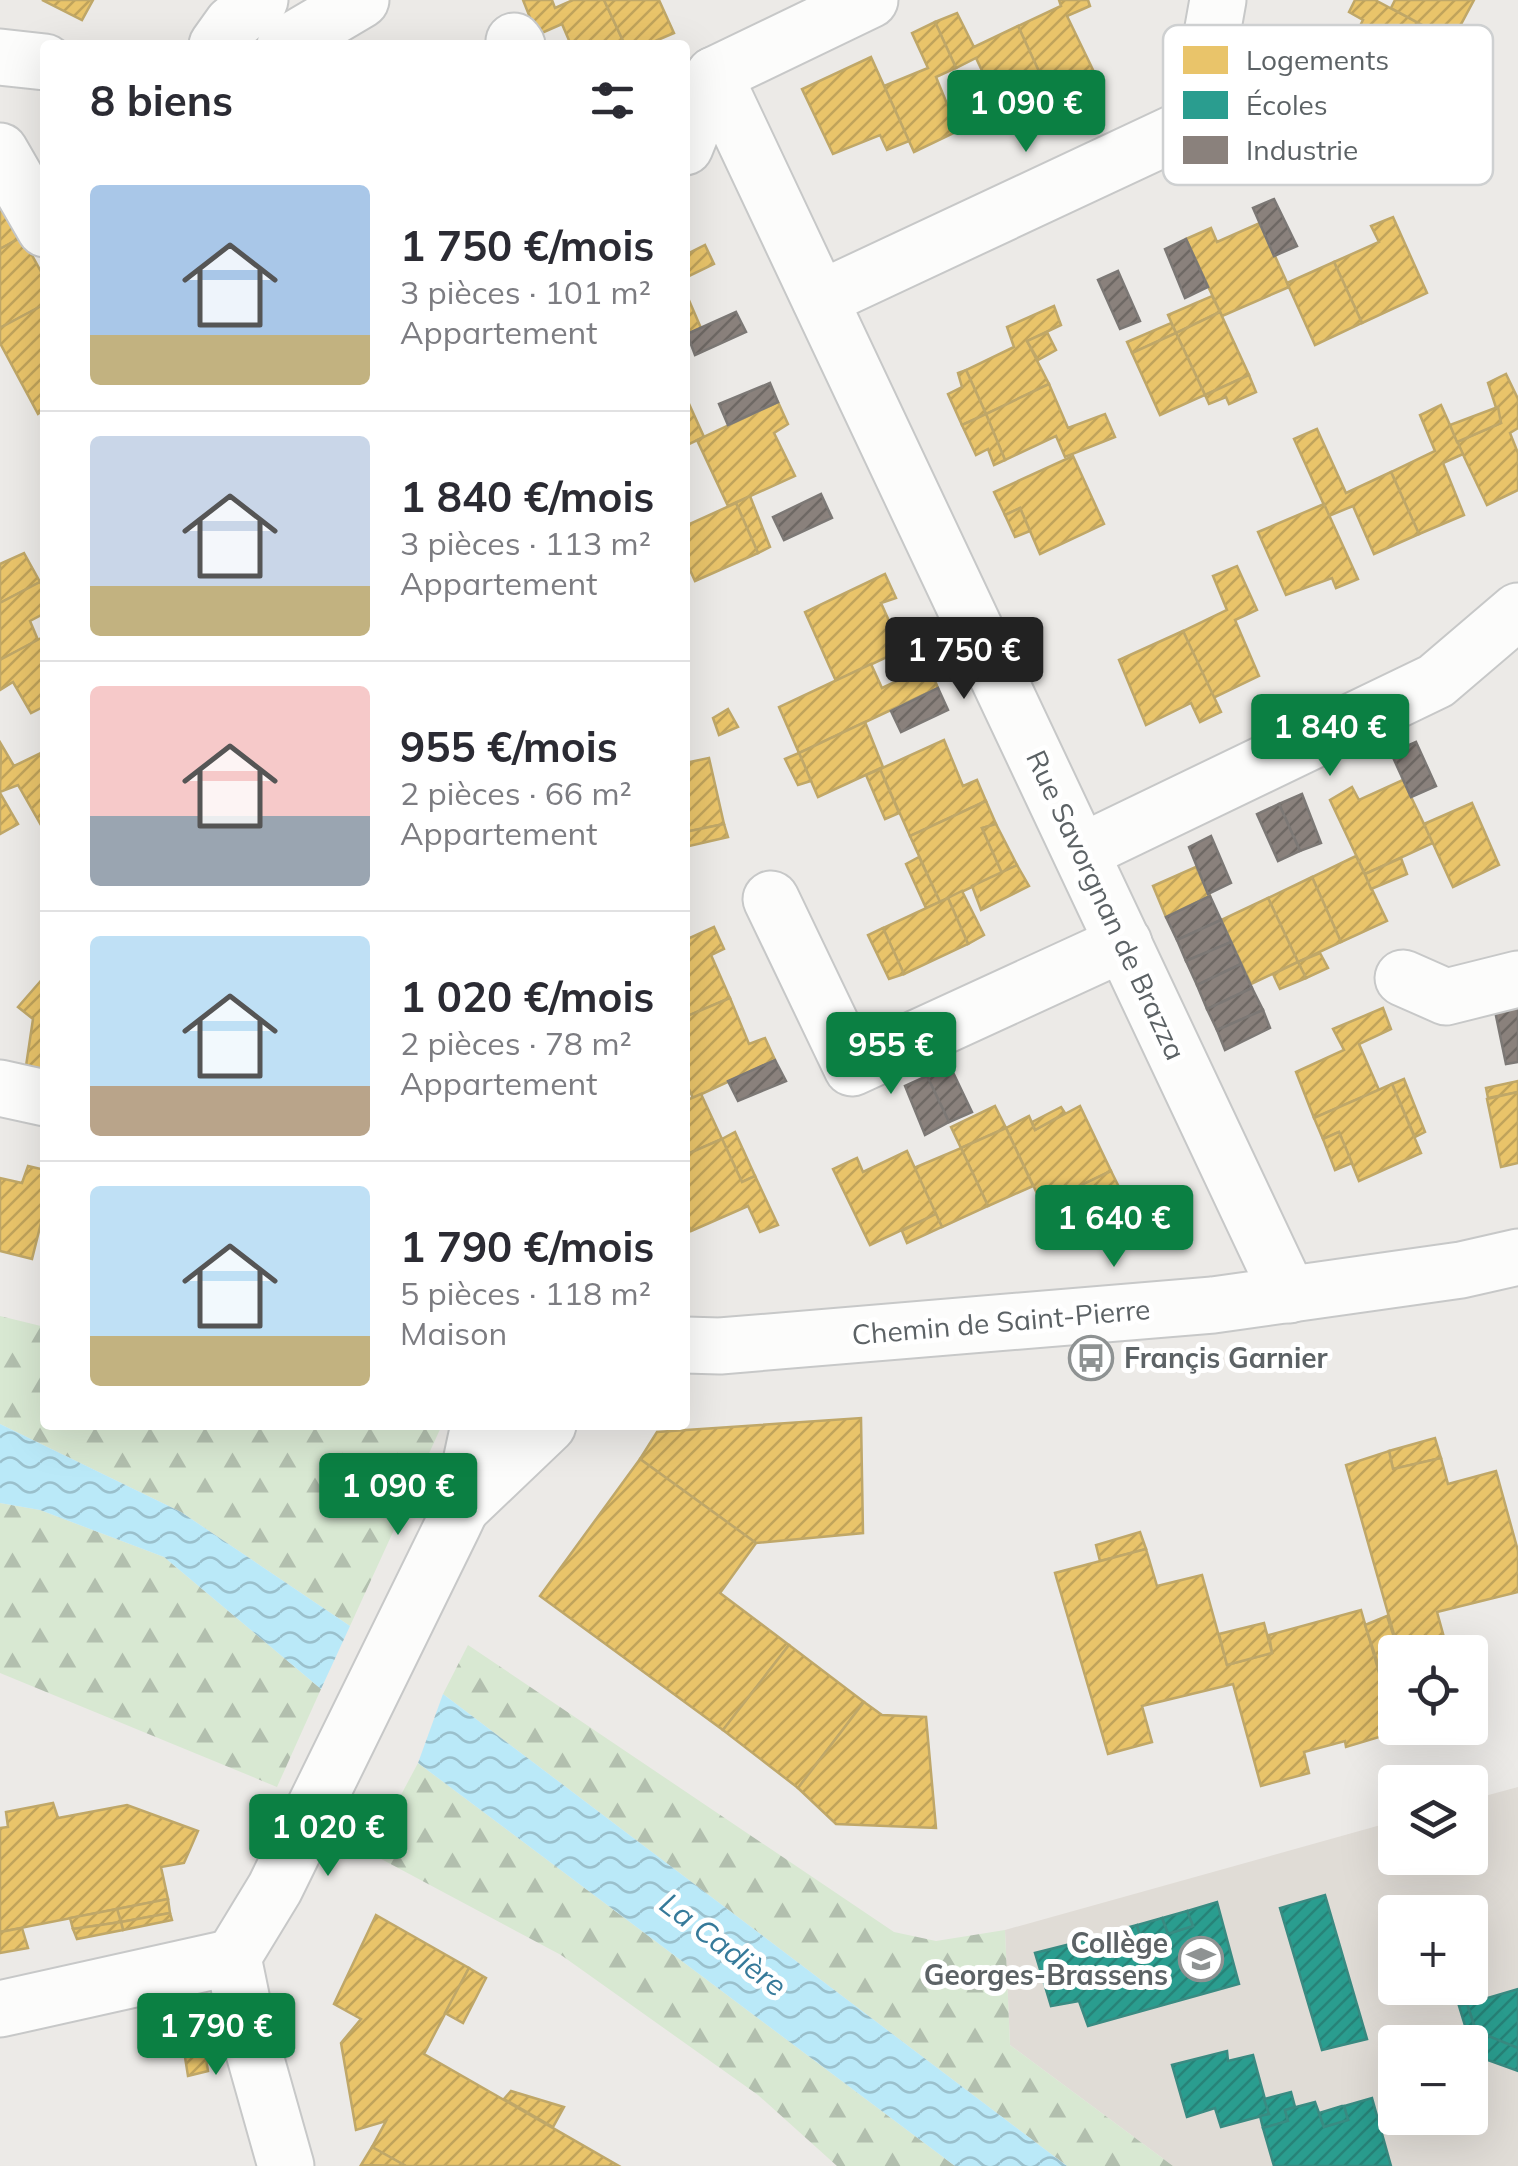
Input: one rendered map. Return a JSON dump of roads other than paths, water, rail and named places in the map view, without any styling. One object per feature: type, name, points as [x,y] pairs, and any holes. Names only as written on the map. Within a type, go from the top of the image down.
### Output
[{"type":"street","points":[[221,40],[232,24],[260,0]]},
{"type":"street","points":[[293,40],[361,0]]},
{"type":"street","points":[[690,134],[714,74],[870,0]]},
{"type":"street","points":[[1214,25],[1218,0]]},
{"type":"street","points":[[0,57],[40,61]]},
{"type":"street","name":"Rue Savorgnan de Brazza","points":[[714,74],[1289,1295]]},
{"type":"street","points":[[820,299],[1163,138]]},
{"type":"street","points":[[0,151],[40,220]]},
{"type":"street","points":[[1081,852],[1436,682],[1518,612]]},
{"type":"street","points":[[771,899],[852,1068],[1124,943]]},
{"type":"street","points":[[1403,978],[1446,997],[1518,980]]},
{"type":"street","points":[[0,1088],[40,1097]]},
{"type":"street","name":"Chemin de Saint-Pierre","points":[[697,1349],[1213,1305],[1461,1270],[1518,1257]]},
{"type":"street","points":[[286,2166],[249,2036],[233,1957],[276,1888],[461,1508],[478,1430]]},
{"type":"street","points":[[461,1508],[543,1430]]},
{"type":"street","points":[[0,2009],[233,1957]]},
{"type":"water","points":[[0,1424],[181,1512],[350,1626],[321,1689],[164,1557],[40,1510],[0,1503]]},
{"type":"water","name":"La Cadière","points":[[443,1694],[1067,2166],[955,2166],[418,1763]]},
{"type":"place","name":"Françis Garnier","points":[[1091,1358]]},
{"type":"place","name":"Collège Georges-Brassens","points":[[1201,1959]]}]
